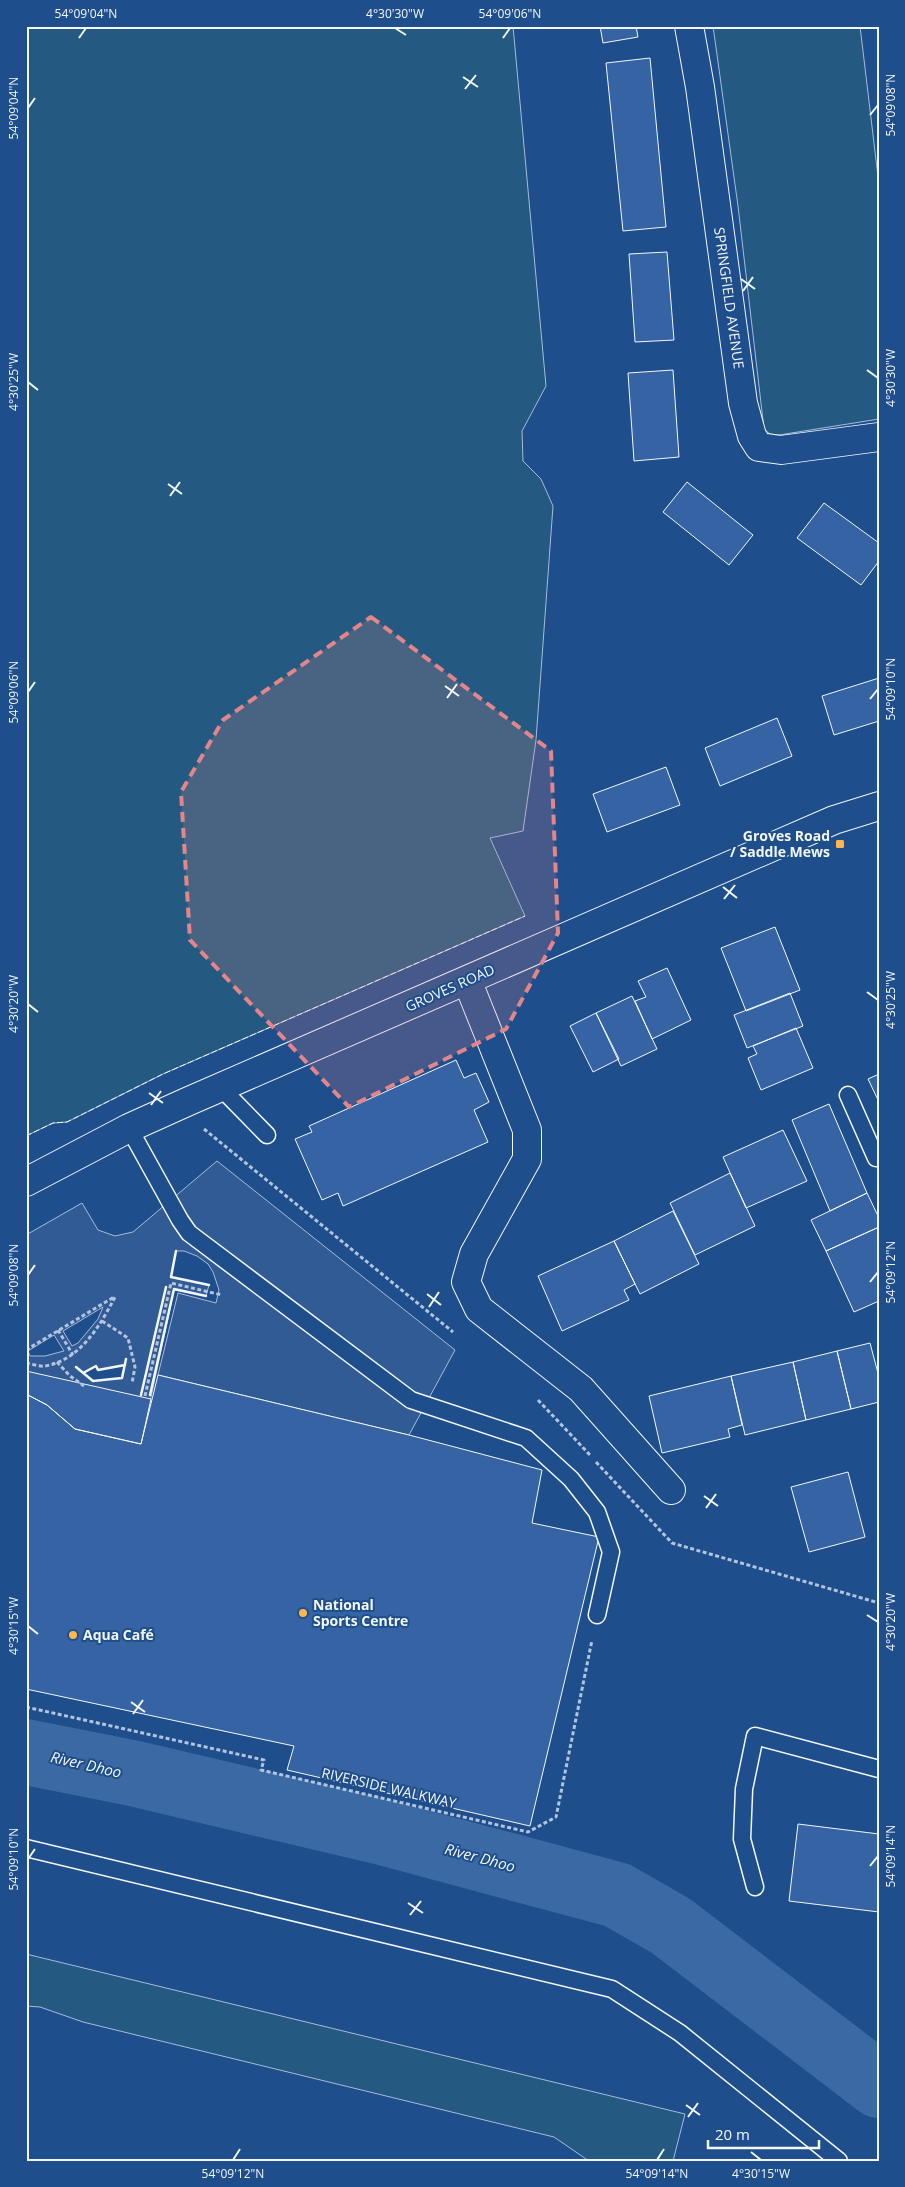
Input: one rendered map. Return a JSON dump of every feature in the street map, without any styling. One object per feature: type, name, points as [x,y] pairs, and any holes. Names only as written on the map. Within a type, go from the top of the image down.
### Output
[{"type":"street","name":"SPRINGFIELD AVENUE","points":[[689,26],[700,87],[743,402],[752,436],[760,447],[781,450],[879,437]]},
{"type":"street","name":"GROVES ROAD","points":[[26,1182],[130,1128],[220,1087],[834,820],[879,806]]},
{"type":"street","points":[[467,980],[527,1130],[527,1160],[474,1254],[466,1282],[479,1309],[581,1389],[671,1490]]},
{"type":"lane","points":[[220,1087],[267,1135]]},
{"type":"lane","points":[[848,1095],[876,1158],[879,1158]]},
{"type":"lane","points":[[130,1128],[180,1220],[189,1232],[411,1400],[526,1438],[571,1479],[597,1512],[611,1552],[598,1615]]},
{"type":"lane","points":[[755,1887],[742,1839],[744,1789],[755,1736],[879,1769]]},
{"type":"lane","points":[[26,1848],[612,1990],[680,2032],[839,2161]]},
{"type":"path","points":[[145,1396],[171,1283],[223,1295]]},
{"type":"path","points":[[26,1350],[115,1296],[102,1321],[73,1356],[44,1367],[26,1362]]},
{"type":"path","points":[[102,1321],[128,1338],[135,1367],[132,1383]]},
{"type":"path","points":[[58,1330],[73,1356]]},
{"type":"path","points":[[57,1362],[70,1376],[84,1386]]},
{"type":"path","name":"RIVERSIDE WALKWAY","points":[[26,1707],[264,1760],[261,1770],[528,1832],[556,1817],[598,1615]]},
{"type":"highlighted area","points":[[371,617],[551,751],[558,933],[506,1029],[349,1107],[190,940],[181,792],[223,720]]},
{"type":"shaded area","points":[[26,26],[513,26],[546,386],[522,431],[523,461],[541,479],[553,506],[536,740],[523,831],[490,838],[525,916],[163,1074],[67,1122],[53,1123],[26,1136]]},
{"type":"shaded area","points":[[713,26],[860,26],[879,185],[879,419],[779,435],[770,434],[764,429],[738,206]]},
{"type":"shaded area","points":[[217,1161],[455,1350],[409,1435],[158,1375],[178,1293],[216,1303],[219,1290],[208,1264],[197,1256],[184,1251],[176,1251],[171,1277],[209,1285],[206,1296],[174,1290],[141,1444],[75,1429],[26,1394],[26,1235],[82,1203],[98,1230],[115,1236],[133,1232]],"holes":[[[103,1307],[98,1319],[78,1343],[72,1346],[63,1331]],[[54,1335],[64,1351],[45,1356],[30,1356],[28,1351]],[[125,1365],[122,1378],[93,1381],[83,1373],[96,1366],[98,1370]]]},
{"type":"shaded area","points":[[26,1954],[685,2114],[673,2161],[589,2161],[554,2137],[83,2022],[40,2007],[26,2006]]},
{"type":"building","points":[[600,26],[636,26],[638,37],[603,43]]},
{"type":"building","points":[[650,58],[666,227],[623,231],[606,63]]},
{"type":"building","points":[[667,252],[674,340],[635,342],[629,254]]},
{"type":"building","points":[[673,370],[679,457],[634,461],[628,373]]},
{"type":"building","points":[[687,482],[753,535],[729,565],[663,512]]},
{"type":"building","points":[[824,503],[879,543],[879,561],[861,585],[797,538]]},
{"type":"building","points":[[879,678],[879,721],[834,735],[822,696]]},
{"type":"building","points":[[777,718],[792,756],[720,786],[705,748]]},
{"type":"building","points":[[666,767],[680,805],[607,832],[593,794]]},
{"type":"building","points":[[775,927],[800,990],[746,1011],[721,948]]},
{"type":"building","points":[[667,968],[691,1020],[652,1039],[635,1001],[646,997],[638,981]]},
{"type":"building","points":[[790,993],[803,1026],[747,1048],[734,1015]]},
{"type":"building","points":[[632,996],[657,1049],[621,1066],[596,1013]]},
{"type":"building","points":[[596,1013],[619,1059],[593,1072],[570,1026]]},
{"type":"building","points":[[796,1028],[813,1068],[761,1090],[748,1058],[757,1054],[753,1046]]},
{"type":"building","points":[[456,1060],[464,1078],[476,1073],[489,1102],[474,1110],[488,1142],[343,1206],[338,1193],[322,1200],[295,1139],[312,1132],[309,1126]]},
{"type":"building","points":[[879,1074],[879,1102],[868,1079]]},
{"type":"building","points":[[829,1104],[867,1193],[830,1211],[792,1120]]},
{"type":"building","points":[[783,1130],[807,1181],[746,1208],[723,1157]]},
{"type":"building","points":[[730,1173],[755,1226],[695,1255],[670,1203]]},
{"type":"building","points":[[867,1193],[879,1218],[879,1227],[826,1251],[811,1220]]},
{"type":"building","points":[[673,1211],[699,1264],[640,1294],[614,1241]]},
{"type":"building","points":[[879,1227],[879,1301],[854,1312],[826,1251]]},
{"type":"building","points":[[614,1241],[635,1284],[624,1290],[629,1300],[562,1331],[538,1276]]},
{"type":"building","points":[[870,1343],[879,1377],[879,1402],[851,1409],[837,1351]]},
{"type":"building","points":[[837,1351],[851,1409],[806,1420],[793,1362]]},
{"type":"building","points":[[793,1362],[806,1420],[745,1435],[731,1376]]},
{"type":"building","points":[[26,1371],[151,1399],[141,1444],[75,1429],[47,1405],[26,1394]]},
{"type":"building","name":"National Sports Centre","points":[[158,1375],[409,1435],[542,1470],[532,1523],[599,1537],[530,1826],[287,1770],[294,1746],[26,1689],[26,1394],[47,1405],[75,1429],[141,1444]]},
{"type":"building","points":[[731,1376],[742,1425],[728,1429],[730,1437],[662,1453],[649,1396]]},
{"type":"building","points":[[848,1472],[865,1537],[809,1552],[791,1487]]},
{"type":"building","points":[[798,1824],[879,1834],[879,1912],[789,1901]]},
{"type":"waterway","name":"River Dhoo","points":[[26,1752],[132,1773],[382,1832],[617,1895],[671,1926],[879,2085]]},
{"type":"fence","points":[[26,1136],[53,1123],[67,1122],[163,1074],[525,916]]},
{"type":"wall","points":[[176,1251],[171,1277],[209,1285]]},
{"type":"wall","points":[[141,1395],[166,1287]]},
{"type":"wall","points":[[150,1395],[174,1289],[206,1296]]},
{"type":"wall","points":[[76,1367],[93,1381],[122,1378],[126,1359]]},
{"type":"wall","points":[[83,1373],[96,1366],[98,1370],[125,1365]]},
{"type":"place","name":"Groves Road / Saddle Mews","points":[[840,844]]},
{"type":"place","name":"National Sports Centre","points":[[303,1613]]},
{"type":"place","name":"Aqua Café","points":[[73,1635]]}]
